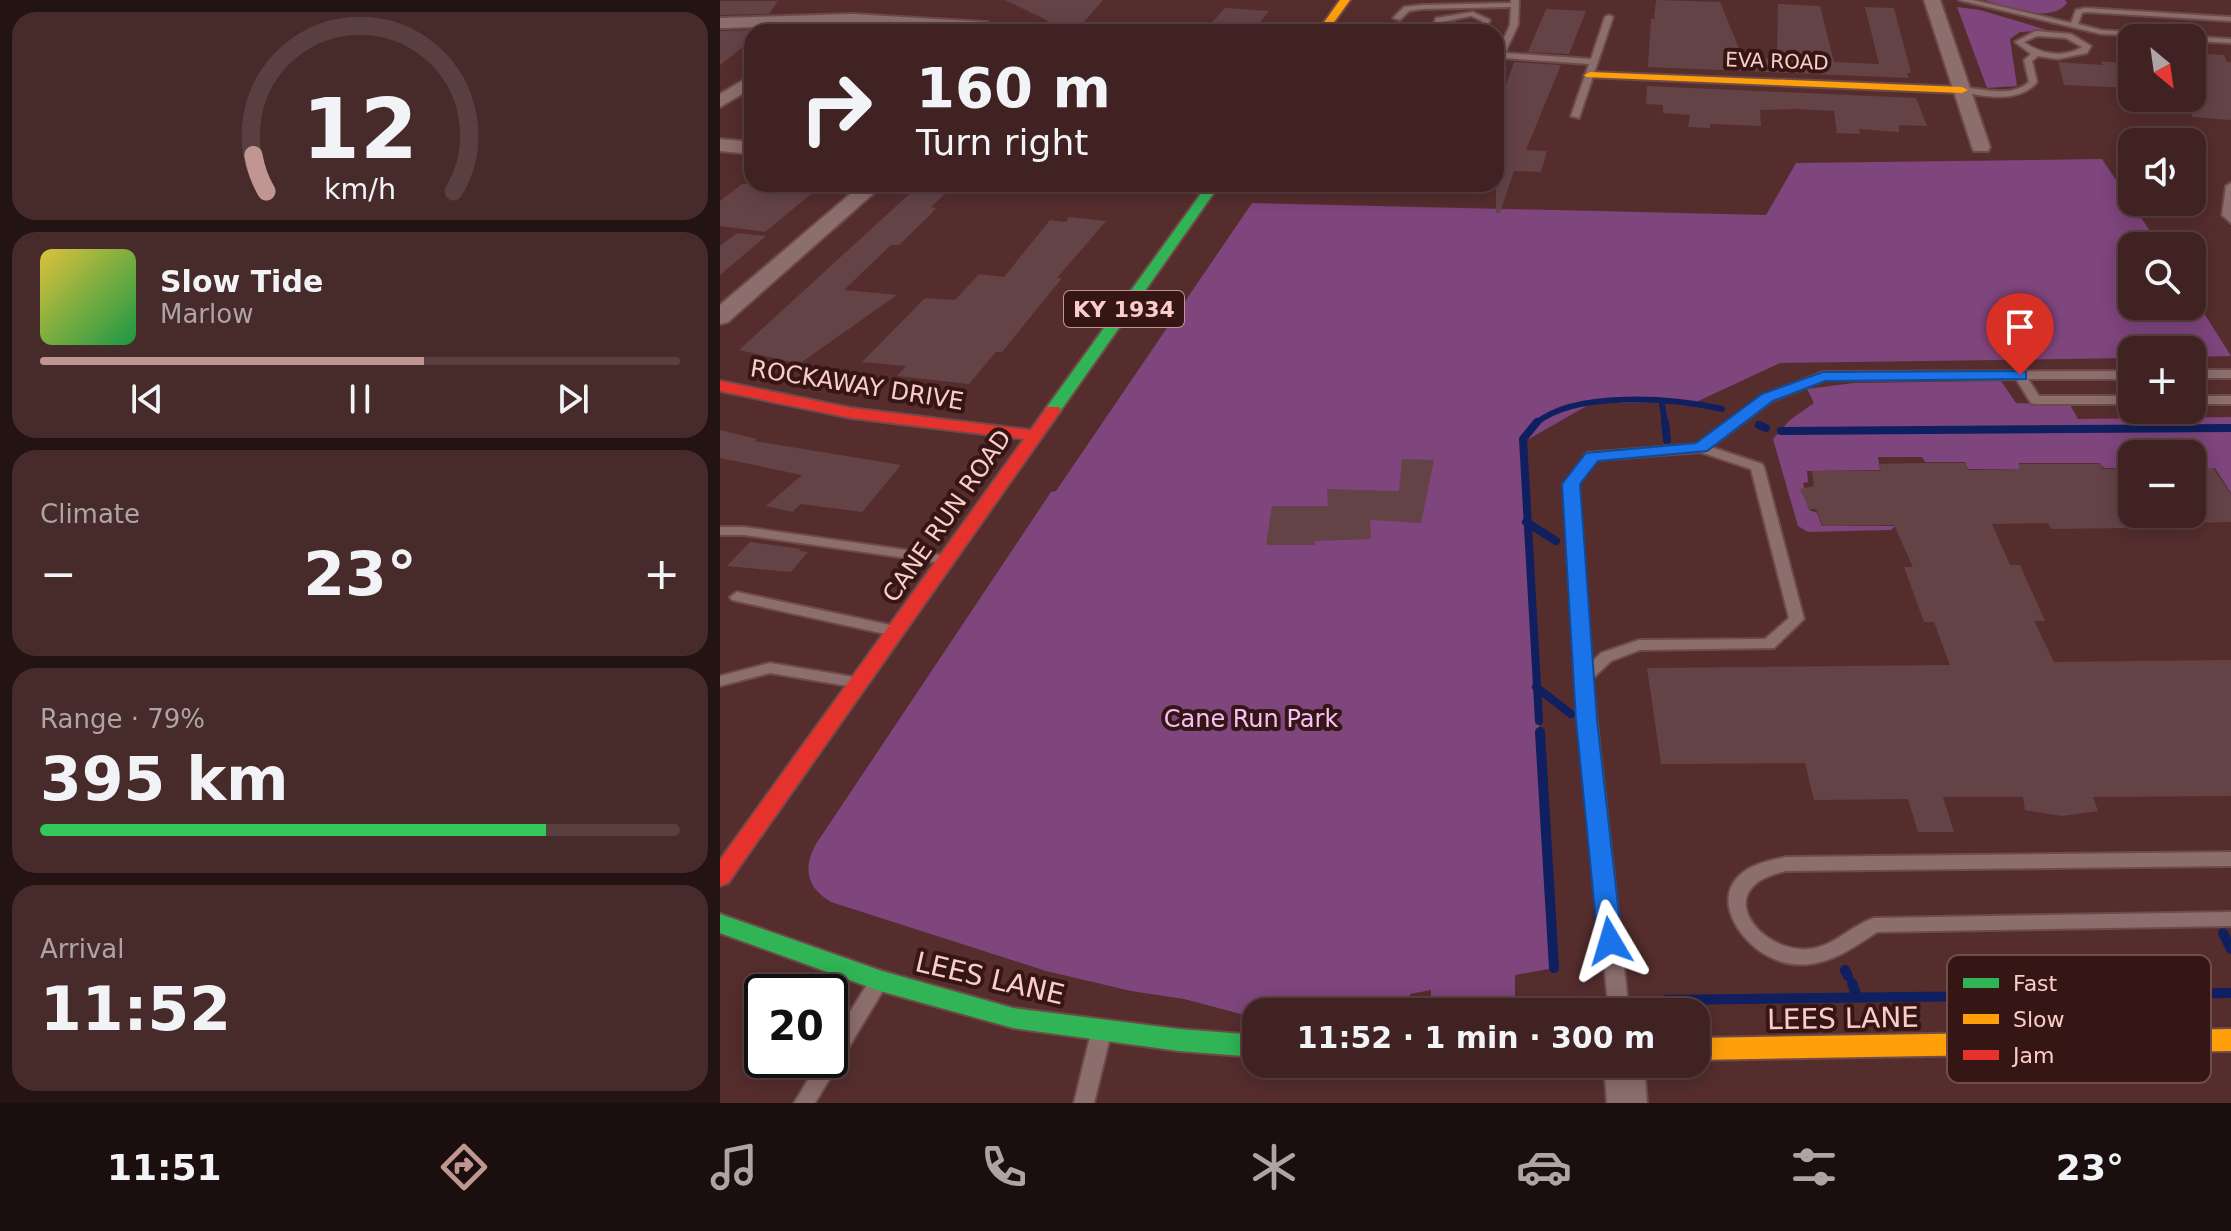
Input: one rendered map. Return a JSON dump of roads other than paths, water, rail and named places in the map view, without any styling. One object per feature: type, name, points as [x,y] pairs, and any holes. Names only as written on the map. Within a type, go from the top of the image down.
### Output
[{"type":"main road","points":[[1328,24],[1345,0]]},
{"type":"main road","name":"EVA ROAD","points":[[1592,69],[1962,90]]},
{"type":"main road","name":"CANE RUN ROAD","points":[[720,877],[1208,192]]},
{"type":"main road","name":"ROCKAWAY DRIVE","points":[[720,386],[851,413],[1035,435]]},
{"type":"main road","name":"LEES LANE","points":[[720,923],[880,981],[1013,1018],[1179,1040],[1242,1045]]},
{"type":"main road","name":"LEES LANE","points":[[2211,1040],[2231,1040]]},
{"type":"main road","name":"LEES LANE","points":[[1710,1049],[1947,1045]]},
{"type":"street","points":[[1932,0],[1981,147]]},
{"type":"street","points":[[825,24],[876,20],[939,24]]},
{"type":"street","points":[[720,23],[747,24]]},
{"type":"street","points":[[720,102],[744,86]]},
{"type":"street","points":[[720,145],[744,147]]},
{"type":"street","points":[[720,317],[865,192]]},
{"type":"street","points":[[1625,1078],[1627,1103]]},
{"type":"lane","points":[[1963,0],[2073,27],[2231,41]]},
{"type":"lane","points":[[1437,24],[1444,18],[1514,6]]},
{"type":"lane","points":[[1397,18],[1402,12],[1414,8],[1514,6]]},
{"type":"lane","points":[[1504,47],[1514,25],[1514,6]]},
{"type":"lane","points":[[2073,27],[2079,12],[2085,10],[2231,19]]},
{"type":"lane","points":[[1473,14],[1486,20],[1484,24]]},
{"type":"lane","points":[[1576,116],[1609,17]]},
{"type":"lane","points":[[1962,90],[2019,93],[2033,82],[2028,60],[2037,53],[2064,56],[2084,51],[2087,46],[2077,39],[2053,33],[2036,33],[2019,42],[2037,53]]},
{"type":"lane","points":[[1504,61],[1592,69]]},
{"type":"lane","points":[[2231,186],[2227,215],[2231,220]]},
{"type":"lane","points":[[2206,374],[2231,374]]},
{"type":"lane","points":[[2020,375],[2035,400],[2118,400]]},
{"type":"lane","points":[[1701,448],[1768,398],[1823,376],[2118,375]]},
{"type":"lane","points":[[2206,400],[2231,400]]},
{"type":"lane","points":[[1584,678],[1606,657],[1639,645],[1769,644],[1797,619],[1757,467],[1701,448],[1592,456],[1571,484],[1584,678],[1618,998]]},
{"type":"lane","points":[[720,531],[744,531],[946,560]]},
{"type":"lane","points":[[737,597],[895,631]]},
{"type":"lane","points":[[720,681],[770,668],[858,683]]},
{"type":"lane","points":[[2231,859],[1786,864],[1761,870],[1744,882],[1737,900],[1741,922],[1760,941],[1784,955],[1811,957],[1833,951],[1874,925],[2231,919]]},
{"type":"lane","points":[[804,1103],[880,981]]},
{"type":"lane","points":[[1084,1103],[1102,1029]]},
{"type":"waterway","points":[[1536,424],[1552,413],[1599,401],[1652,400],[1722,409]]},
{"type":"waterway","points":[[1662,403],[1665,424]]},
{"type":"waterway","points":[[1665,422],[1667,440]]},
{"type":"waterway","points":[[1528,523],[1523,439],[1536,424]]},
{"type":"waterway","points":[[1759,425],[1766,428]]},
{"type":"waterway","points":[[1781,431],[2231,428]]},
{"type":"waterway","points":[[1528,523],[1556,541]]},
{"type":"waterway","points":[[1528,523],[1537,688]]},
{"type":"waterway","points":[[1537,688],[1571,714]]},
{"type":"waterway","points":[[1537,688],[1539,721]]},
{"type":"waterway","points":[[1540,732],[1554,968]]},
{"type":"waterway","points":[[2223,933],[2231,949]]},
{"type":"waterway","points":[[1845,970],[1848,976]]},
{"type":"waterway","points":[[1852,983],[1857,997]]},
{"type":"waterway","points":[[2211,993],[2231,993]]},
{"type":"waterway","points":[[1710,999],[1947,997]]},
{"type":"park label","name":"Cane Run Park","points":[[1251,719]]}]
